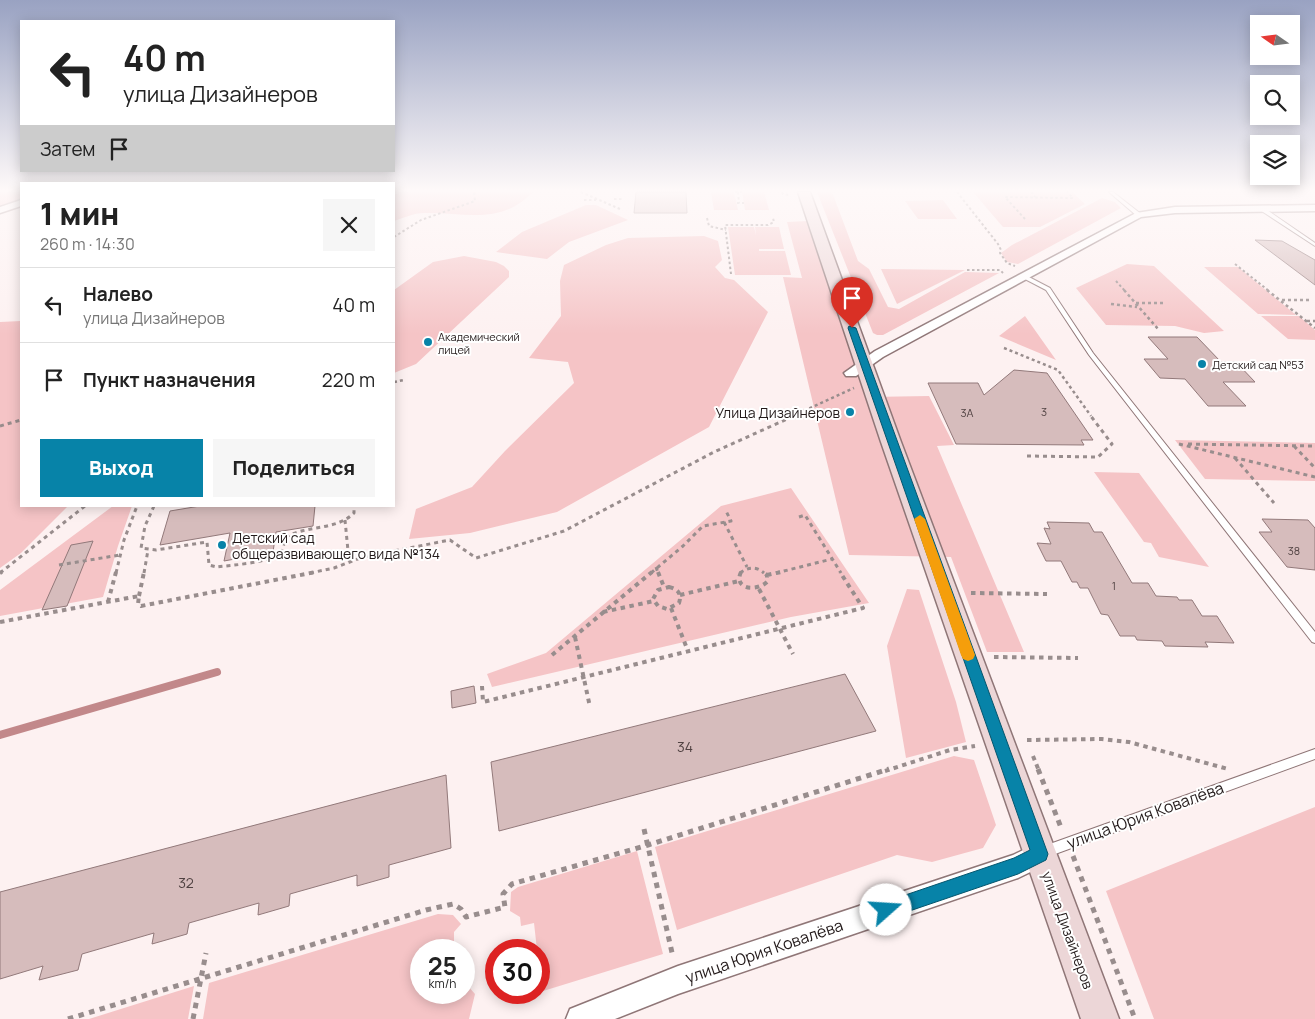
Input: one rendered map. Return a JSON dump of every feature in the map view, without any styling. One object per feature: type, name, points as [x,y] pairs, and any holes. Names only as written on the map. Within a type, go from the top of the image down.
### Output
[{"type":"street","name":"улица Дизайнеров","points":[[819,240],[858,368],[1054,848],[1100,1019]]},
{"type":"street","points":[[858,368],[888,349],[1096,240]]},
{"type":"street","name":"улица Юрия Ковалёва","points":[[580,1019],[678,980],[1018,866],[1054,848]]},
{"type":"lane","points":[[1026,277],[1048,290],[1091,354],[1315,639]]},
{"type":"lane","name":"улица Юрия Ковалёва","points":[[1054,848],[1315,754]]},
{"type":"path","points":[[727,240],[732,274]]},
{"type":"path","points":[[994,240],[1002,250],[1000,253],[1007,263],[1016,266]]},
{"type":"path","points":[[1235,264],[1315,328]]},
{"type":"path","points":[[967,270],[1000,270],[1004,273]]},
{"type":"path","points":[[1116,281],[1158,329]]},
{"type":"path","points":[[1281,300],[1309,300]]},
{"type":"path","points":[[1135,303],[1164,303]]},
{"type":"path","points":[[1111,304],[1138,307]]},
{"type":"path","points":[[1306,321],[1315,321]]},
{"type":"path","points":[[1004,348],[1058,370],[1112,444],[1098,457],[1027,456]]},
{"type":"path","points":[[395,382],[404,380]]},
{"type":"path","points":[[148,550],[138,604],[141,606],[334,568],[349,561],[416,545],[450,540],[476,558],[564,531],[714,452],[856,388]]},
{"type":"path","points":[[0,426],[20,420]]},
{"type":"path","points":[[1159,439],[1315,477]]},
{"type":"path","points":[[1182,444],[1315,446]]},
{"type":"path","points":[[1294,446],[1315,468]]},
{"type":"path","points":[[1234,457],[1274,503]]},
{"type":"path","points":[[0,573],[85,507]]},
{"type":"path","points":[[108,602],[120,556],[137,507]]},
{"type":"path","points":[[154,507],[146,526],[142,548],[148,550],[207,542],[209,565],[217,567],[271,559],[281,552],[284,540],[290,534],[345,520],[354,513],[354,507]]},
{"type":"path","points":[[552,655],[704,526],[731,521],[725,509]]},
{"type":"path","points":[[482,686],[483,702],[863,608],[805,515],[799,517]]},
{"type":"path","points":[[345,520],[349,561]]},
{"type":"path","points":[[724,522],[747,567]]},
{"type":"path","points":[[59,565],[120,556]]},
{"type":"path","points":[[767,575],[832,559]]},
{"type":"path","points":[[747,567],[760,569],[767,575],[767,582],[759,589],[747,588],[739,581],[740,572],[747,567]]},
{"type":"path","points":[[656,568],[664,587]]},
{"type":"path","points":[[680,594],[739,581]]},
{"type":"path","points":[[967,585],[974,602]]},
{"type":"path","points":[[664,587],[673,588],[680,594],[679,603],[671,608],[662,608],[654,601],[654,593],[664,587]]},
{"type":"path","points":[[759,589],[794,654]]},
{"type":"path","points":[[970,593],[1047,594]]},
{"type":"path","points":[[0,622],[139,596]]},
{"type":"path","points":[[603,613],[654,601]]},
{"type":"path","points":[[671,608],[688,651]]},
{"type":"path","points":[[575,637],[590,707]]},
{"type":"path","points":[[991,648],[998,666]]},
{"type":"path","points":[[994,657],[1078,658]]},
{"type":"path","points":[[1023,731],[1027,740],[1054,848],[1135,1019]]},
{"type":"path","points":[[1027,740],[1102,738],[1129,742],[1253,776]]},
{"type":"path","points":[[68,1019],[426,910],[453,904],[461,909],[466,917],[485,914],[505,907],[504,894],[512,884],[648,845],[950,750],[975,746]]},
{"type":"path","points":[[644,829],[678,980]]},
{"type":"path","points":[[193,1019],[206,953]]},
{"type":"shaded area","points":[[512,240],[576,240],[569,242],[547,259],[496,252]]},
{"type":"shaded area","points":[[623,240],[718,241],[722,260],[715,267],[725,278],[734,280],[768,312],[709,427],[557,512],[470,533],[409,539],[416,509],[472,487],[505,451],[574,383],[568,362],[529,358],[561,316],[560,281],[564,265],[606,245]]},
{"type":"shaded area","points":[[730,240],[782,240],[784,249],[759,249],[759,251],[785,251],[791,275],[735,275]]},
{"type":"shaded area","points":[[792,240],[814,240],[869,397],[929,396],[954,445],[937,446],[1024,652],[987,652],[951,557],[849,555],[783,277],[802,278]]},
{"type":"shaded area","points":[[836,240],[850,240],[858,261],[869,269],[888,307],[899,309],[965,272],[999,273],[883,335],[873,333]]},
{"type":"shaded area","points":[[1022,240],[1063,240],[1018,264],[1007,262],[1001,253]]},
{"type":"shaded area","points":[[464,256],[496,262],[509,271],[509,277],[416,364],[395,373],[395,289],[433,262]]},
{"type":"shaded area","points":[[1127,264],[1154,266],[1224,331],[1204,333],[1175,326],[1106,325],[1076,288]]},
{"type":"shaded area","points":[[1204,267],[1238,267],[1296,315],[1258,314]]},
{"type":"shaded area","points":[[881,269],[965,270],[897,304]]},
{"type":"shaded area","points":[[1025,316],[1056,360],[999,336]]},
{"type":"shaded area","points":[[1261,316],[1299,316],[1315,330],[1315,340],[1288,339]]},
{"type":"shaded area","points":[[20,321],[20,507],[67,507],[21,553],[0,568],[0,322]]},
{"type":"shaded area","points":[[1175,440],[1315,443],[1315,481],[1205,479]]},
{"type":"shaded area","points":[[1094,472],[1139,473],[1209,567],[1159,557],[1151,543],[1144,542]]},
{"type":"shaded area","points":[[791,488],[869,603],[791,617],[492,687],[487,674],[546,653],[721,506]]},
{"type":"shaded area","points":[[112,507],[132,507],[103,597],[0,616],[0,590]]},
{"type":"shaded area","points":[[907,589],[919,590],[956,702],[966,742],[906,758],[887,646]]},
{"type":"shaded area","points":[[954,756],[974,760],[996,825],[983,848],[932,862],[897,855],[677,930],[655,847]]},
{"type":"shaded area","points":[[1315,807],[1315,1019],[1154,1019],[1106,891]]},
{"type":"shaded area","points":[[637,851],[663,954],[550,989],[550,939],[536,939],[534,923],[521,926],[520,917],[510,911],[511,892],[518,887]]},
{"type":"shaded area","points":[[438,914],[453,915],[461,924],[454,932],[454,939],[410,939],[410,1004],[473,1004],[469,1019],[203,1019],[209,983]]},
{"type":"shaded area","points":[[194,986],[188,1019],[89,1019]]},
{"type":"building","points":[[1255,240],[1282,241],[1315,260],[1315,285]]},
{"type":"building","points":[[1148,337],[1197,337],[1221,362],[1236,362],[1255,382],[1223,382],[1246,406],[1208,406],[1185,379],[1160,378],[1144,359],[1168,359]]},
{"type":"building","points":[[1014,370],[1047,373],[1093,440],[1081,440],[1084,445],[956,444],[928,383],[978,383],[984,395]]},
{"type":"building","points":[[194,507],[315,507],[313,526],[276,532],[273,552],[224,561],[230,533],[160,545],[170,511]]},
{"type":"building","points":[[1262,519],[1308,520],[1315,528],[1315,570],[1287,567],[1259,532],[1272,532]]},
{"type":"building","points":[[1047,522],[1089,523],[1094,532],[1102,532],[1132,583],[1148,583],[1156,596],[1192,600],[1202,616],[1217,616],[1234,643],[1205,642],[1208,647],[1165,646],[1162,641],[1137,640],[1135,636],[1120,636],[1108,615],[1101,614],[1088,588],[1080,588],[1077,582],[1072,582],[1061,561],[1046,561],[1037,543],[1051,544],[1044,528],[1050,529]]},
{"type":"building","points":[[93,541],[67,606],[42,610],[71,545]]},
{"type":"building","points":[[845,674],[876,731],[499,831],[491,762]]},
{"type":"building","points":[[474,686],[476,703],[452,708],[451,691]]},
{"type":"building","points":[[446,775],[451,848],[389,865],[389,877],[357,886],[357,875],[290,894],[289,906],[258,915],[259,903],[189,923],[187,934],[152,944],[154,933],[82,954],[78,970],[39,980],[43,966],[0,979],[0,892]]},
{"type":"waterway","points":[[0,735],[217,672]]},
{"type":"slow traffic","points":[[920,519],[968,655]]},
{"type":"place","name":"Академический лицей","points":[[428,342]]},
{"type":"place","name":"Детский сад №53","points":[[1202,364]]},
{"type":"place","name":"Улица Дизайнеров","points":[[850,412]]},
{"type":"place","name":"Детский сад общеразвивающего вида №134","points":[[222,545]]},
{"type":"route","points":[[852,328],[891,442],[1040,854],[1018,866],[886,910]]}]
